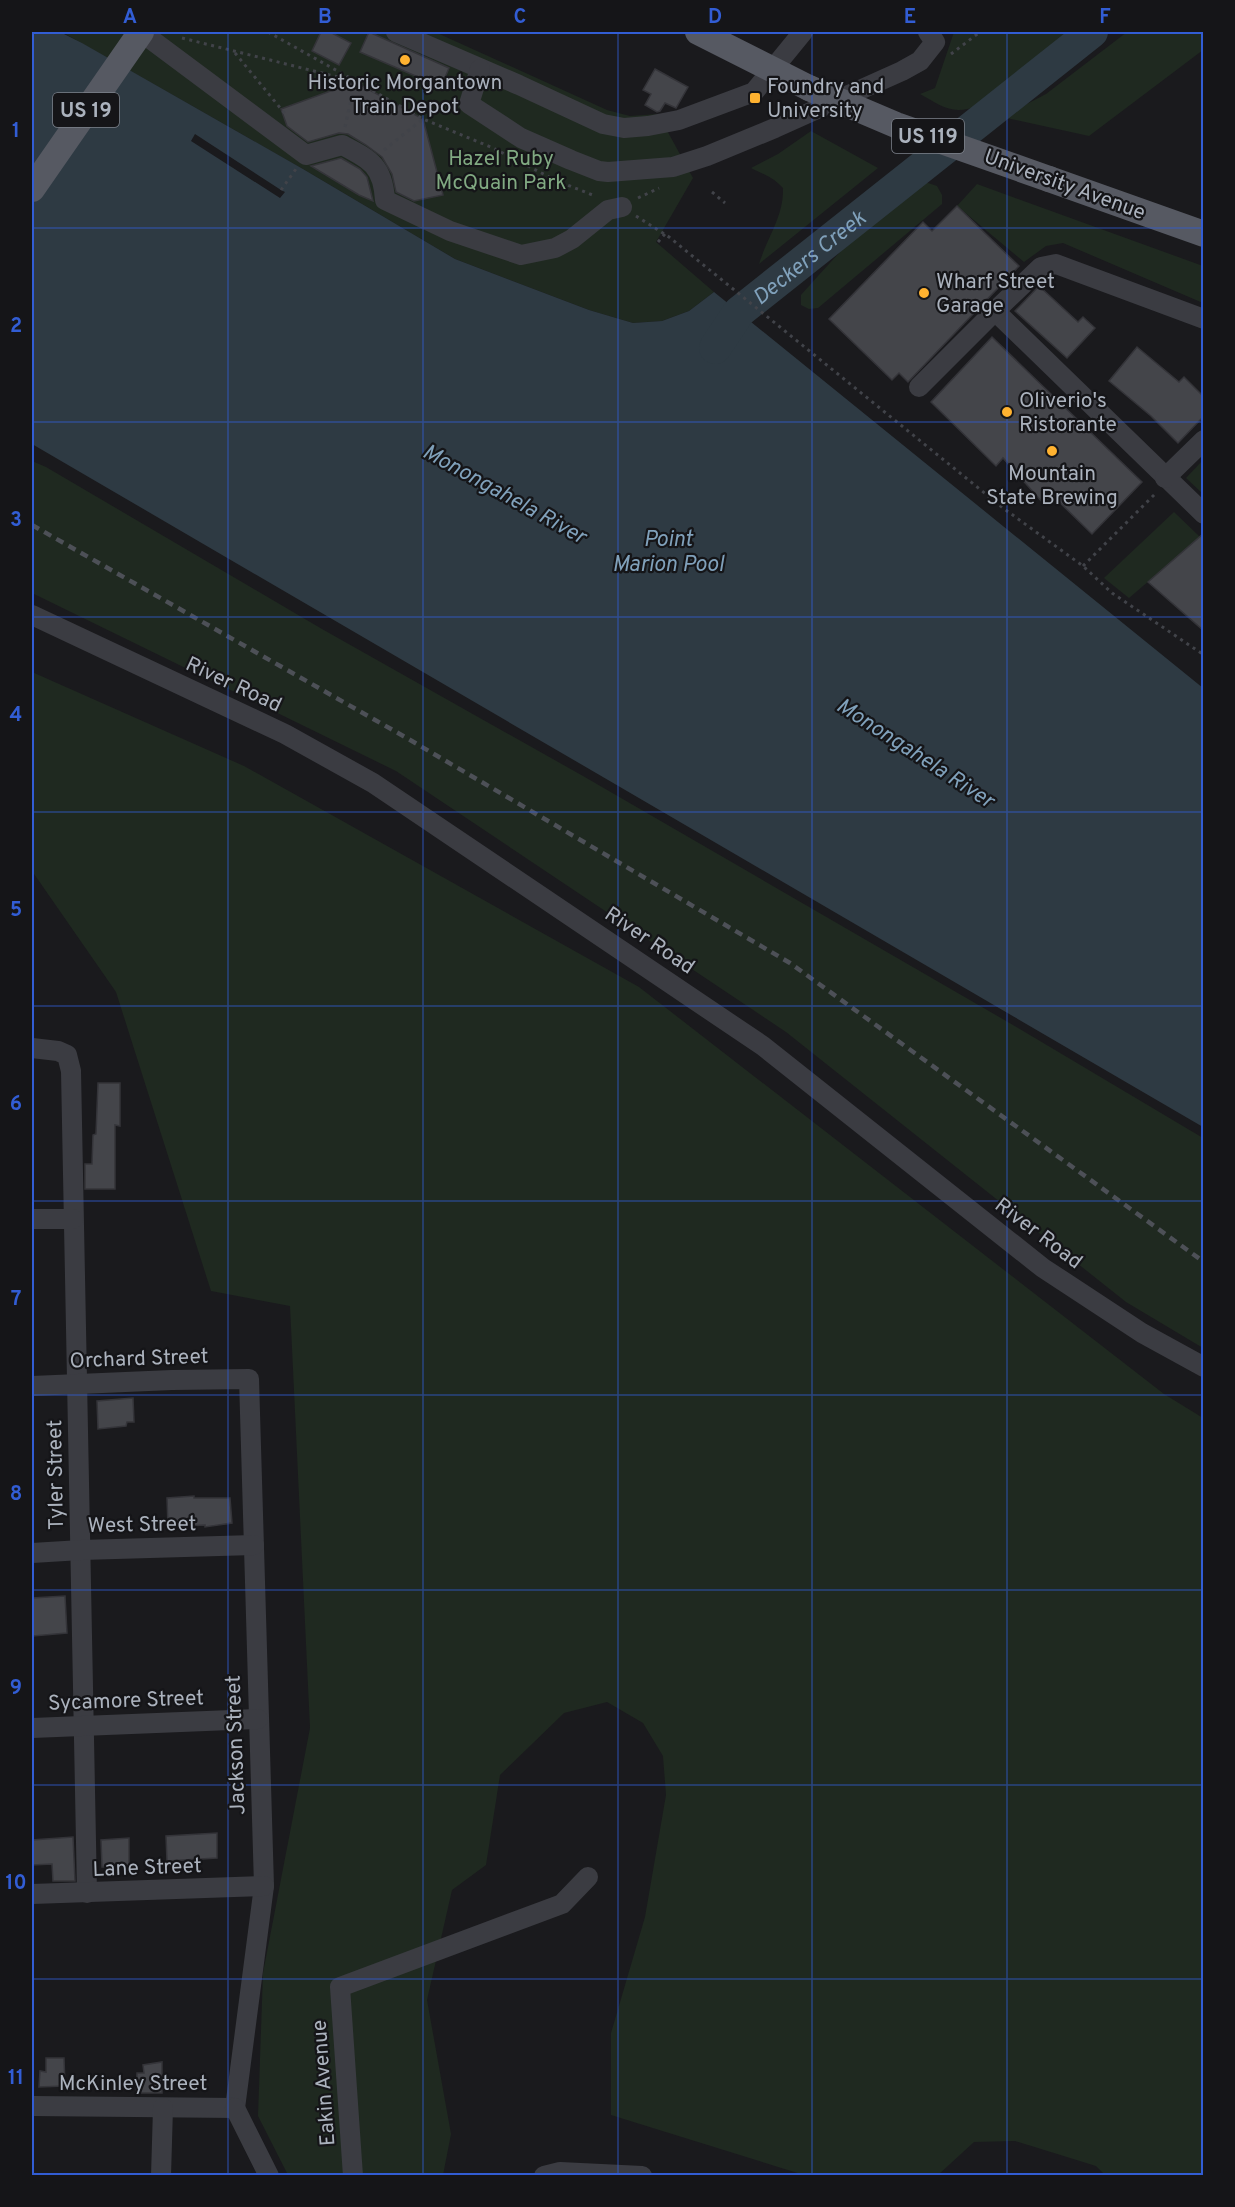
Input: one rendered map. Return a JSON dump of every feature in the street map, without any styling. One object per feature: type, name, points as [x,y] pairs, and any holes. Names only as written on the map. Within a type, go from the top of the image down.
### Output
[{"type":"main road","name":"US 19","points":[[32,189],[141,32]]},
{"type":"main road","name":"University Avenue","points":[[698,32],[809,88],[896,125],[1203,234]]},
{"type":"street","points":[[141,32],[306,155],[342,145],[371,160],[384,186],[385,200],[450,231],[521,255],[555,248],[572,239],[608,210],[622,207]]},
{"type":"street","points":[[396,32],[603,124],[624,128],[680,120],[754,92],[802,32]]},
{"type":"street","points":[[480,69],[469,104],[522,138],[599,171],[673,167],[707,156],[775,128],[902,71],[920,61],[935,42],[928,32]]},
{"type":"street","points":[[919,387],[1041,267],[1056,264],[1203,319]]},
{"type":"street","points":[[995,311],[1203,514]]},
{"type":"street","points":[[1165,478],[1203,440]]},
{"type":"street","name":"River Road","points":[[32,615],[285,734],[373,783],[763,1046],[1052,1274],[1142,1333],[1203,1367]]},
{"type":"street","name":"Tyler Street","points":[[32,1048],[58,1051],[67,1055],[71,1071],[87,1893]]},
{"type":"street","points":[[32,1219],[74,1219]]},
{"type":"street","name":"Orchard Street","points":[[32,1386],[249,1379]]},
{"type":"street","name":"Jackson Street","points":[[235,2108],[264,1886],[249,1379]]},
{"type":"street","name":"West Street","points":[[32,1553],[254,1545]]},
{"type":"street","name":"Sycamore Street","points":[[32,1728],[258,1719]]},
{"type":"street","name":"Eakin Avenue","points":[[353,2175],[340,1987],[562,1904],[588,1877]]},
{"type":"street","name":"Lane Street","points":[[32,1894],[264,1886]]},
{"type":"street","name":"McKinley Street","points":[[32,2106],[235,2108]]},
{"type":"street","points":[[161,2175],[163,2108]]},
{"type":"street","points":[[235,2108],[269,2175]]},
{"type":"street","points":[[544,2175],[560,2172],[642,2175]]},
{"type":"path","points":[[268,32],[423,119],[493,148],[555,180],[622,207],[664,234],[1003,508],[1083,566],[1112,593],[1203,655]]},
{"type":"path","points":[[178,37],[355,81]]},
{"type":"path","points":[[234,51],[281,109]]},
{"type":"path","points":[[342,145],[355,81]]},
{"type":"path","points":[[371,160],[423,119]]},
{"type":"path","points":[[712,192],[725,203]]},
{"type":"path","points":[[658,242],[664,234]]},
{"type":"path","points":[[1083,566],[1155,496],[1165,478]]},
{"type":"green space","name":"Hazel Ruby McQuain Park","points":[[62,32],[435,32],[607,110],[630,116],[658,114],[693,178],[656,242],[714,292],[689,311],[662,321],[633,323],[589,310],[455,259],[303,169]]},
{"type":"green space","points":[[954,32],[1068,32],[977,106],[960,110],[947,108],[920,94],[935,88]]},
{"type":"green space","points":[[1127,32],[1203,32],[1203,50],[1089,136],[1002,117],[1046,94]]},
{"type":"green space","points":[[811,131],[878,168],[759,264],[781,208],[783,188],[771,178],[751,168],[778,154]]},
{"type":"green space","points":[[919,183],[937,186],[942,195],[942,204],[818,308],[809,309],[801,305],[801,295],[842,249],[886,207]]},
{"type":"green space","points":[[977,184],[1203,266],[1203,303],[1063,243],[1046,246],[1024,262],[957,206]]},
{"type":"green space","points":[[1203,460],[1203,494],[1186,478]]},
{"type":"green space","points":[[32,461],[46,467],[322,629],[583,776],[1203,1138],[1203,1348],[1126,1302],[786,1032],[396,771],[32,593]]},
{"type":"green space","points":[[1174,512],[1200,537],[1129,598],[1104,578]]},
{"type":"green space","points":[[32,672],[244,766],[639,987],[1164,1394],[1203,1418],[1203,2175],[1105,2175],[1096,2166],[1015,2141],[974,2142],[938,2175],[804,2175],[611,2115],[611,2033],[645,1917],[666,1795],[663,1756],[643,1723],[607,1702],[564,1713],[500,1775],[486,1865],[452,1890],[427,2000],[451,2134],[443,2175],[288,2175],[258,2116],[263,1973],[310,1728],[290,1306],[211,1291],[116,992],[32,871]]},
{"type":"water","name":"Point Marion Pool","points":[[32,32],[60,32],[82,43],[455,259],[589,310],[633,323],[662,321],[689,311],[714,292],[1203,688],[1203,1127],[32,444]]},
{"type":"pier","points":[[195,134],[285,192],[280,198],[191,141]]},
{"type":"building","points":[[321,32],[330,32],[351,43],[339,65],[312,51]]},
{"type":"building","name":"Historic Morgantown Train Depot","points":[[369,32],[449,68],[441,87],[360,52]]},
{"type":"building","points":[[655,69],[688,87],[676,108],[665,103],[657,112],[645,105],[651,94],[643,90]]},
{"type":"building","points":[[355,82],[423,119],[443,195],[414,201],[396,192],[392,174],[382,157],[348,134],[339,133],[308,142],[287,126],[281,109]]},
{"type":"building","points":[[341,158],[360,169],[367,177],[373,201],[311,166]]},
{"type":"building","name":"Wharf Street Garage","points":[[957,206],[1019,266],[908,382],[899,373],[892,380],[829,319],[923,222],[932,231]]},
{"type":"building","points":[[1039,286],[1078,322],[1083,317],[1095,328],[1067,358],[1015,311]]},
{"type":"building","points":[[992,337],[1142,482],[1092,534],[1052,495],[1043,503],[1003,458],[996,466],[931,402]]},
{"type":"building","points":[[1137,347],[1179,382],[1184,377],[1203,396],[1203,417],[1178,443],[1151,416],[1109,381]]},
{"type":"building","points":[[1203,534],[1203,630],[1148,582]]},
{"type":"building","points":[[98,1083],[120,1083],[120,1126],[115,1125],[115,1189],[85,1189],[85,1164],[92,1164],[93,1135],[96,1134]]},
{"type":"building","points":[[133,1398],[134,1422],[127,1422],[126,1426],[98,1429],[97,1401]]},
{"type":"building","points":[[194,1496],[194,1498],[230,1498],[232,1523],[205,1527],[205,1525],[168,1527],[167,1498]]},
{"type":"building","points":[[65,1596],[67,1633],[33,1636],[32,1598]]},
{"type":"building","points":[[217,1833],[217,1858],[167,1861],[166,1836]]},
{"type":"building","points":[[73,1837],[75,1881],[53,1881],[52,1864],[32,1865],[32,1840]]},
{"type":"building","points":[[129,1838],[129,1867],[102,1867],[101,1840]]},
{"type":"building","points":[[46,2058],[64,2058],[65,2086],[39,2087],[40,2071],[46,2072]]},
{"type":"building","points":[[162,2062],[162,2093],[136,2093],[137,2073],[144,2073],[143,2065]]},
{"type":"waterway","name":"Deckers Creek","points":[[715,348],[739,312],[1092,32]]},
{"type":"railway","points":[[32,525],[405,737],[790,963],[1204,1262]]},
{"type":"place","name":"Historic Morgantown Train Depot","points":[[405,60]]},
{"type":"place","name":"Foundry and University","points":[[755,98]]},
{"type":"place","name":"Wharf Street Garage","points":[[924,293]]},
{"type":"place","name":"Oliverio's Ristorante","points":[[1007,412]]},
{"type":"place","name":"Mountain State Brewing","points":[[1052,451]]},
{"type":"water label","name":"Monongahela River","points":[[505,493]]},
{"type":"water label","name":"Monongahela River","points":[[916,752]]}]
